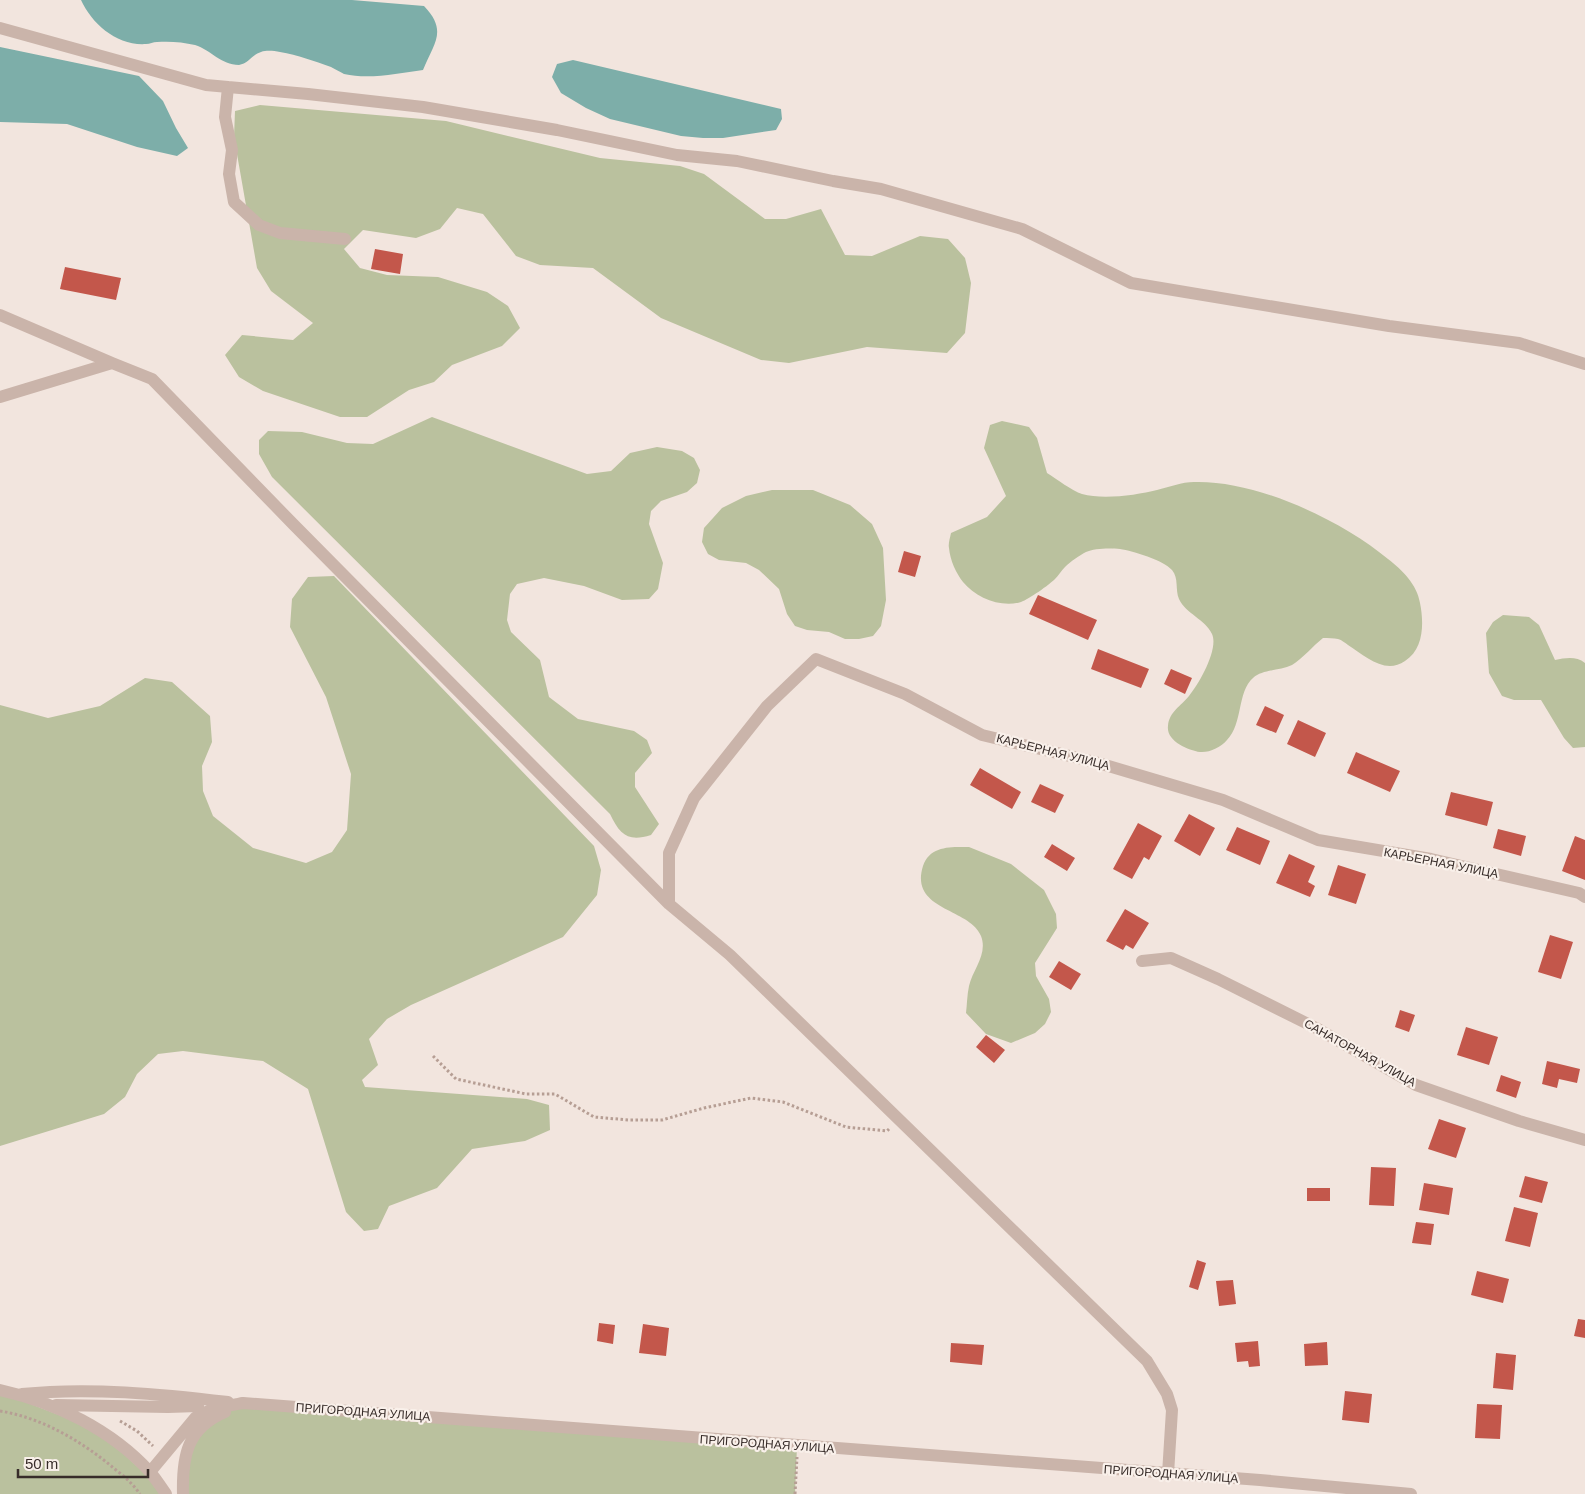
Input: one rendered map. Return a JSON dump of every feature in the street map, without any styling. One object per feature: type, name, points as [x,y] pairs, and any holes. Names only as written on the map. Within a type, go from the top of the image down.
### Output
[{"type":"street","points":[[0,28],[206,85],[423,107],[556,130],[677,155],[738,161],[880,189],[1022,229],[1131,284],[1389,326],[1520,343],[1585,364]]},
{"type":"street","points":[[228,87],[225,117],[232,150],[229,174],[234,202],[259,225],[280,233],[345,239]]},
{"type":"street","points":[[0,315],[152,379],[307,539],[669,904],[730,955],[1146,1361],[1168,1394],[1172,1410],[1168,1474]]},
{"type":"street","points":[[0,397],[112,362]]},
{"type":"street","name":"КАРЬЕРНАЯ УЛИЦА","points":[[669,904],[669,852],[694,798],[766,706],[816,659],[905,694],[982,735],[1095,762],[1223,800],[1318,840],[1431,859],[1525,880],[1585,896]]},
{"type":"street","name":"САНАТОРНАЯ УЛИЦА","points":[[1142,961],[1172,958],[1316,1028],[1416,1085],[1519,1121],[1585,1140]]},
{"type":"street","points":[[0,1390],[22,1394],[52,1405],[100,1431],[127,1451],[150,1472],[166,1494]]},
{"type":"street","points":[[22,1394],[57,1391],[184,1398],[243,1404]]},
{"type":"street","points":[[52,1405],[168,1407],[243,1404]]},
{"type":"street","points":[[183,1494],[184,1463],[193,1436],[200,1426],[215,1416],[243,1404]]},
{"type":"street","name":"ПРИГОРОДНАЯ УЛИЦА","points":[[150,1472],[195,1418],[215,1408],[243,1404],[1412,1494]]},
{"type":"path","points":[[433,1056],[456,1079],[526,1094],[555,1094],[594,1117],[662,1120],[704,1108],[751,1098],[784,1102],[846,1126],[887,1131],[900,1120]]},
{"type":"path","points":[[0,1411],[17,1414],[67,1435],[96,1453],[135,1486],[140,1494]]},
{"type":"path","points":[[795,1494],[797,1446]]},
{"type":"green space","points":[[260,105],[446,121],[600,158],[680,166],[704,174],[765,219],[786,219],[821,209],[845,255],[872,256],[920,236],[948,239],[965,258],[971,283],[965,333],[947,353],[867,347],[789,363],[761,360],[661,318],[593,268],[540,265],[516,256],[483,214],[457,208],[440,229],[416,238],[363,230],[344,249],[360,268],[387,275],[438,277],[487,292],[508,306],[520,328],[502,346],[452,365],[434,382],[409,390],[367,417],[340,417],[263,391],[239,377],[225,355],[242,335],[293,340],[313,323],[271,291],[257,268],[234,137],[235,111]]},
{"type":"green space","points":[[432,417],[587,474],[611,471],[630,453],[657,447],[682,451],[694,458],[700,470],[697,483],[687,492],[661,501],[651,511],[649,524],[663,563],[658,589],[649,599],[622,600],[584,586],[544,578],[517,584],[510,594],[507,620],[511,632],[540,660],[549,697],[578,719],[634,731],[647,740],[652,753],[635,773],[635,787],[659,824],[651,835],[636,838],[621,832],[610,814],[272,477],[259,454],[259,440],[268,431],[302,432],[347,443],[373,444]]},
{"type":"green space","points":[[1002,421],[1029,427],[1037,438],[1047,473],[1069,488],[1082,494],[1100,497],[1120,496],[1149,492],[1185,483],[1218,483],[1270,495],[1297,505],[1347,530],[1393,563],[1416,590],[1421,611],[1422,627],[1416,650],[1405,661],[1398,665],[1390,666],[1368,659],[1339,639],[1323,638],[1292,665],[1262,673],[1253,678],[1244,691],[1236,726],[1222,745],[1203,752],[1184,747],[1170,736],[1168,731],[1169,721],[1173,713],[1186,700],[1203,675],[1213,648],[1213,640],[1209,629],[1182,604],[1179,599],[1174,573],[1168,566],[1148,556],[1126,550],[1112,548],[1093,550],[1072,561],[1039,592],[1021,602],[1013,604],[997,603],[982,597],[968,588],[958,575],[950,553],[951,533],[987,517],[1006,496],[984,448],[990,425]]},
{"type":"green space","points":[[772,490],[813,490],[850,505],[872,524],[883,548],[886,600],[881,626],[873,636],[845,639],[829,632],[807,630],[795,626],[787,614],[779,589],[759,570],[746,563],[719,560],[708,554],[702,542],[704,528],[722,508],[746,496]]},
{"type":"green space","points":[[334,576],[594,846],[601,870],[597,895],[563,937],[411,1005],[387,1019],[369,1039],[378,1065],[362,1080],[365,1087],[527,1099],[549,1105],[550,1130],[525,1141],[472,1149],[437,1188],[389,1206],[378,1229],[364,1231],[346,1212],[308,1089],[263,1061],[183,1051],[158,1054],[137,1074],[125,1097],[104,1114],[0,1146],[0,705],[48,718],[100,706],[145,678],[172,682],[210,716],[212,742],[202,766],[203,791],[213,816],[253,848],[306,863],[332,852],[347,830],[351,774],[326,697],[290,627],[292,599],[308,577]]},
{"type":"green space","points":[[1503,615],[1529,617],[1539,625],[1555,660],[1574,658],[1585,663],[1585,747],[1573,748],[1564,738],[1541,700],[1514,700],[1502,696],[1489,673],[1486,633],[1493,622]]},
{"type":"green space","points":[[969,847],[1011,864],[1044,890],[1056,914],[1057,928],[1035,963],[1036,976],[1049,999],[1051,1012],[1045,1024],[1035,1033],[1011,1043],[986,1034],[966,1013],[969,986],[983,949],[981,936],[975,927],[932,901],[925,892],[921,881],[923,866],[931,854],[942,849]]},
{"type":"green space","points":[[0,1392],[100,1431],[166,1494],[0,1494]]},
{"type":"green space","points":[[243,1403],[797,1446],[795,1494],[183,1494],[193,1436]]},
{"type":"water","points":[[81,0],[352,0],[424,6],[436,23],[437,37],[423,70],[374,76],[354,76],[344,74],[306,58],[270,51],[258,53],[239,65],[227,63],[201,47],[186,43],[156,42],[135,44],[125,41],[107,32],[99,25]]},
{"type":"water","points":[[0,47],[139,76],[163,101],[188,148],[177,156],[137,147],[67,124],[0,122]]},
{"type":"water","points":[[573,60],[781,109],[782,119],[776,130],[723,138],[703,138],[681,136],[610,119],[586,108],[561,93],[552,77],[557,64]]},
{"type":"building","points":[[375,249],[403,254],[400,274],[371,269]]},
{"type":"building","points":[[65,267],[121,278],[116,300],[60,289]]},
{"type":"building","points":[[904,551],[921,556],[915,577],[898,572]]},
{"type":"building","points":[[1038,595],[1097,620],[1088,640],[1029,614]]},
{"type":"building","points":[[1098,649],[1149,669],[1141,688],[1091,669]]},
{"type":"building","points":[[1171,669],[1192,678],[1185,694],[1164,684]]},
{"type":"building","points":[[1265,706],[1284,715],[1276,733],[1256,725]]},
{"type":"building","points":[[1298,720],[1326,733],[1315,757],[1287,744]]},
{"type":"building","points":[[1356,752],[1400,771],[1390,792],[1347,773]]},
{"type":"building","points":[[980,768],[1021,792],[1012,809],[970,785]]},
{"type":"building","points":[[1040,784],[1064,795],[1055,813],[1031,802]]},
{"type":"building","points":[[1451,792],[1493,802],[1487,826],[1445,815]]},
{"type":"building","points":[[1189,814],[1215,828],[1200,856],[1174,841]]},
{"type":"building","points":[[1138,823],[1162,836],[1149,860],[1144,857],[1132,879],[1113,869]]},
{"type":"building","points":[[1237,827],[1270,841],[1260,865],[1226,850]]},
{"type":"building","points":[[1498,829],[1526,836],[1521,856],[1493,848]]},
{"type":"building","points":[[1575,836],[1585,840],[1585,880],[1562,871]]},
{"type":"building","points":[[1052,844],[1075,858],[1067,871],[1044,857]]},
{"type":"building","points":[[1289,854],[1315,866],[1308,882],[1315,886],[1310,897],[1276,883]]},
{"type":"building","points":[[1338,865],[1366,874],[1356,904],[1328,895]]},
{"type":"building","points":[[1125,909],[1149,923],[1133,949],[1126,945],[1123,950],[1106,941]]},
{"type":"building","points":[[1550,935],[1573,942],[1561,979],[1538,972]]},
{"type":"building","points":[[1059,961],[1081,974],[1071,990],[1049,977]]},
{"type":"building","points":[[1400,1010],[1415,1015],[1409,1032],[1395,1027]]},
{"type":"building","points":[[1466,1027],[1498,1037],[1489,1065],[1457,1055]]},
{"type":"building","points":[[986,1035],[1005,1050],[994,1063],[976,1047]]},
{"type":"building","points":[[1547,1061],[1580,1069],[1577,1083],[1559,1079],[1557,1088],[1542,1084]]},
{"type":"building","points":[[1501,1075],[1521,1082],[1516,1098],[1496,1091]]},
{"type":"building","points":[[1439,1119],[1466,1128],[1456,1158],[1428,1149]]},
{"type":"building","points":[[1371,1167],[1396,1168],[1394,1206],[1369,1205]]},
{"type":"building","points":[[1525,1176],[1548,1182],[1542,1203],[1519,1197]]},
{"type":"building","points":[[1424,1183],[1453,1188],[1449,1215],[1419,1210]]},
{"type":"building","points":[[1307,1188],[1330,1188],[1330,1201],[1307,1201]]},
{"type":"building","points":[[1514,1207],[1538,1213],[1530,1247],[1505,1241]]},
{"type":"building","points":[[1416,1222],[1434,1224],[1431,1245],[1412,1243]]},
{"type":"building","points":[[1197,1260],[1206,1263],[1198,1290],[1189,1287]]},
{"type":"building","points":[[1477,1271],[1509,1279],[1503,1303],[1471,1295]]},
{"type":"building","points":[[1233,1280],[1236,1304],[1219,1306],[1216,1281]]},
{"type":"building","points":[[1578,1319],[1585,1320],[1585,1338],[1574,1336]]},
{"type":"building","points":[[599,1323],[615,1325],[613,1344],[597,1341]]},
{"type":"building","points":[[643,1324],[669,1328],[666,1356],[639,1353]]},
{"type":"building","points":[[1258,1341],[1260,1366],[1249,1367],[1248,1361],[1237,1362],[1235,1343]]},
{"type":"building","points":[[1327,1342],[1328,1365],[1305,1366],[1304,1344]]},
{"type":"building","points":[[951,1343],[984,1345],[982,1365],[950,1362]]},
{"type":"building","points":[[1496,1353],[1516,1355],[1513,1390],[1493,1388]]},
{"type":"building","points":[[1345,1391],[1372,1394],[1369,1423],[1342,1420]]},
{"type":"building","points":[[1477,1404],[1502,1405],[1500,1439],[1475,1438]]}]
